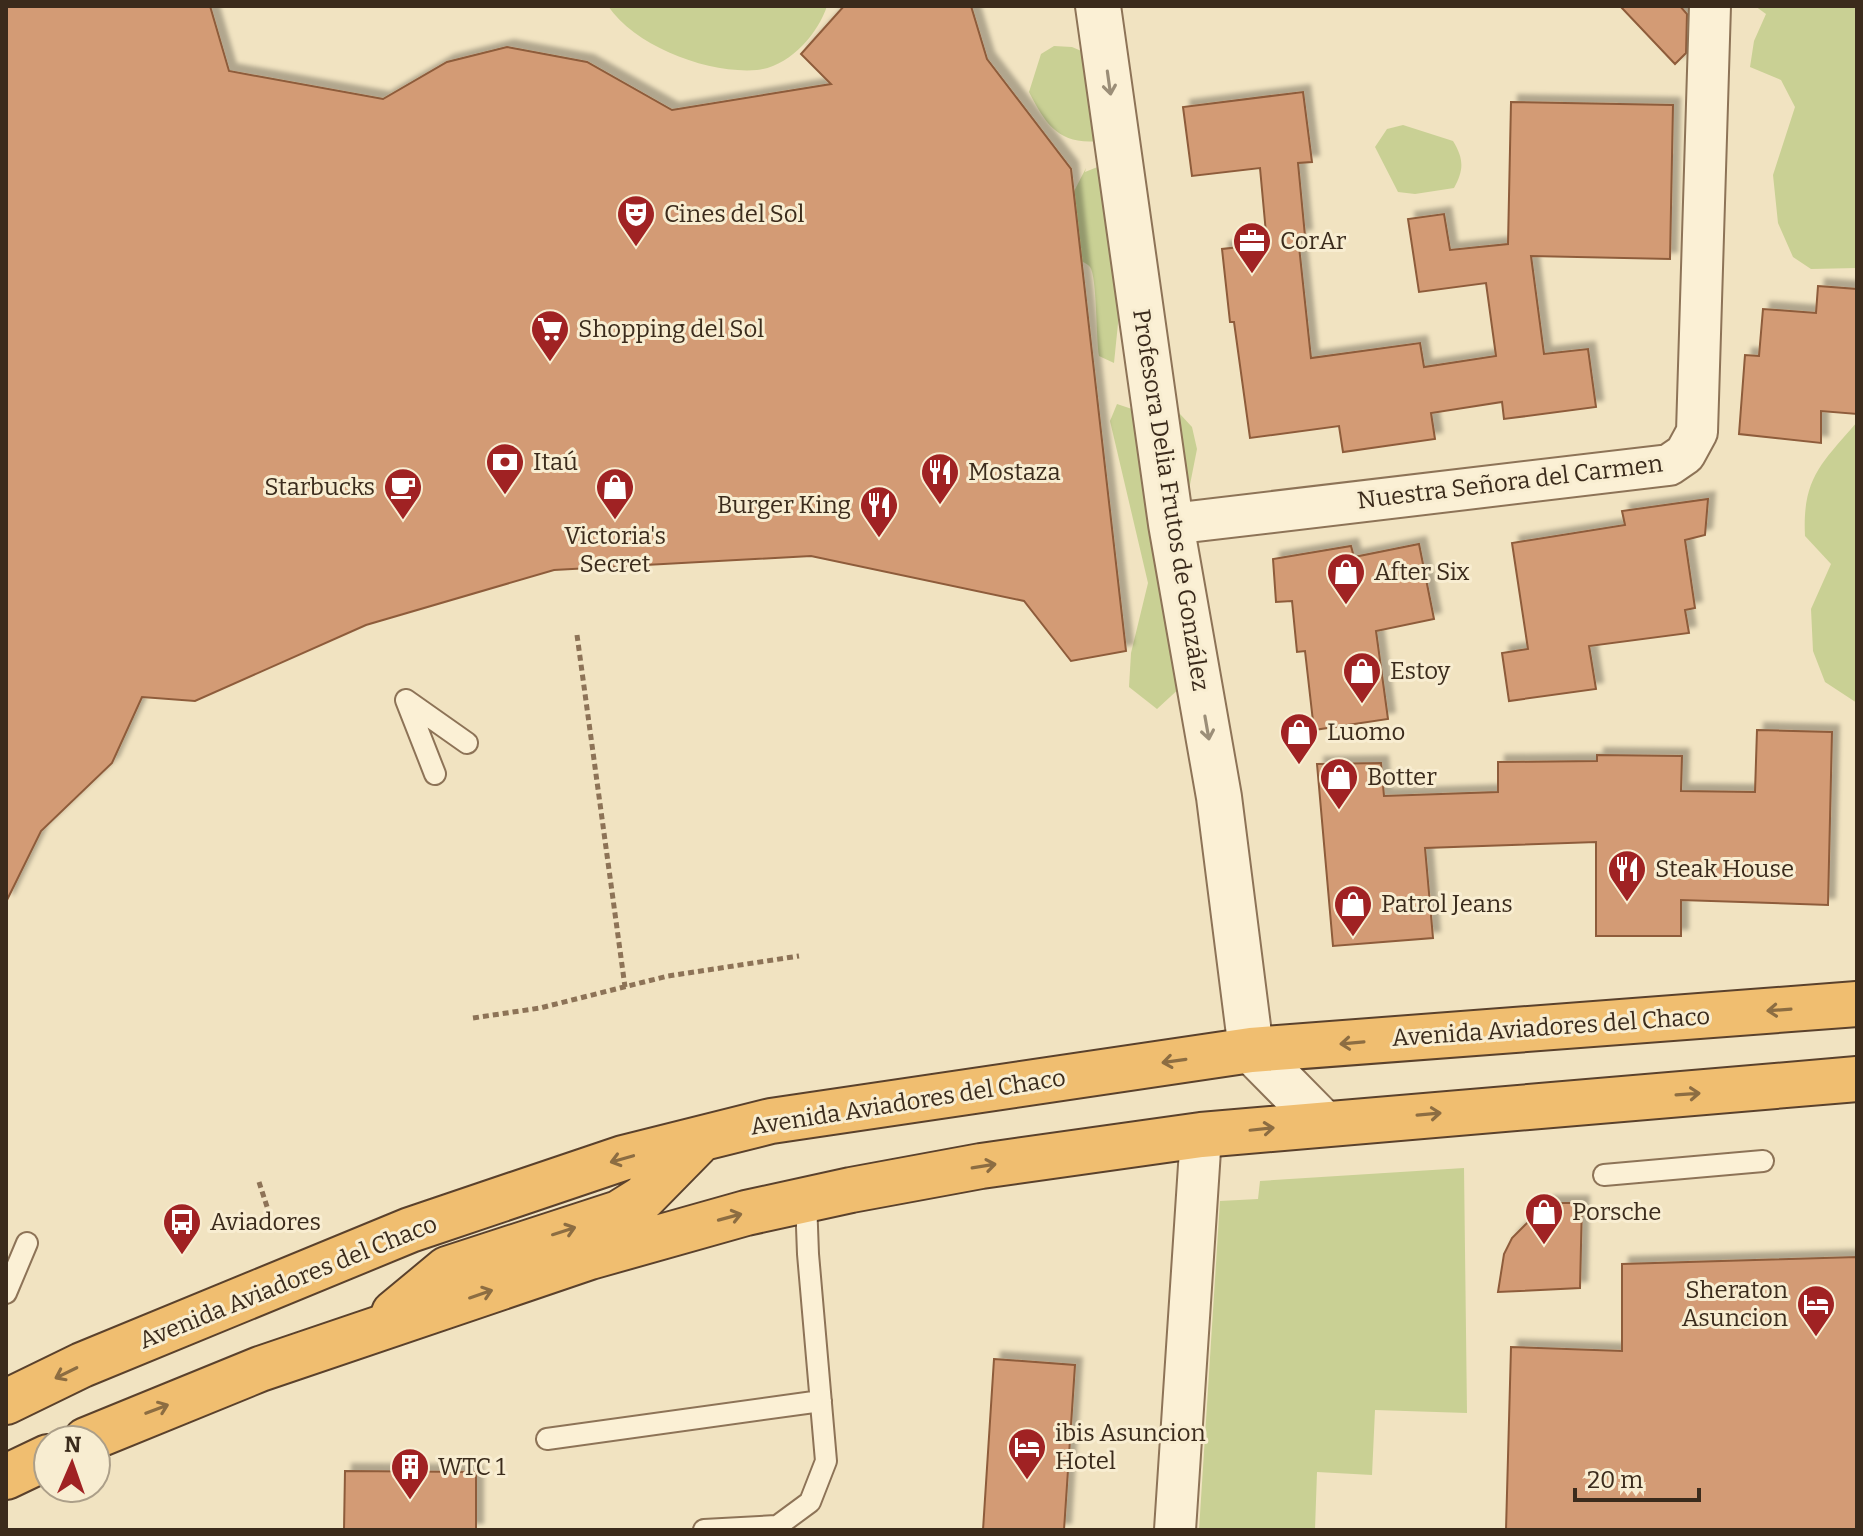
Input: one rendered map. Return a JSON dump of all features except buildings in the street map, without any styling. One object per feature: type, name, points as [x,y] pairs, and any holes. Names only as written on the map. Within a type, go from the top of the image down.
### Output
[{"type":"highway","name":"Avenida Aviadores del Chaco","points":[[6,1402],[82,1365],[410,1230],[623,1158],[698,1142],[771,1121],[1251,1050],[1857,1004]]},
{"type":"highway","points":[[112,1429],[260,1369],[602,1253],[806,1200],[981,1166],[1201,1135],[1788,1088],[1857,1079]]},
{"type":"highway","points":[[374,1330],[447,1269],[619,1213],[643,1198],[698,1142]]},
{"type":"highway","points":[[6,1477],[32,1465]]},
{"type":"street","name":"Profesora Delia Frutos de González","points":[[1098,6],[1171,524],[1219,797],[1251,1050]]},
{"type":"street","name":"Nuestra Señora del Carmen","points":[[1171,524],[1669,465],[1685,454],[1697,432],[1710,6]]},
{"type":"street","points":[[1251,1050],[1323,1123]]},
{"type":"street","points":[[1175,1530],[1201,1135]]},
{"type":"lane","points":[[435,774],[406,700],[467,743]]},
{"type":"lane","points":[[1604,1175],[1763,1161]]},
{"type":"lane","points":[[704,1530],[774,1528],[810,1502],[821,1480],[826,1461],[806,1200]]},
{"type":"lane","points":[[6,1293],[27,1243]]},
{"type":"lane","points":[[547,1439],[821,1401]]},
{"type":"path","points":[[577,635],[625,987]]},
{"type":"path","points":[[473,1018],[540,1008],[668,976],[799,956]]},
{"type":"path","points":[[259,1182],[272,1222]]},
{"type":"green space","points":[[608,6],[827,6],[817,27],[791,56],[769,68],[738,70],[675,55],[636,34]]},
{"type":"green space","points":[[1755,6],[1857,6],[1857,268],[1811,269],[1793,257],[1778,223],[1773,175],[1795,107],[1781,80],[1750,67],[1754,41],[1766,14]]},
{"type":"green space","points":[[1054,46],[1072,47],[1105,61],[1099,141],[1074,140],[1055,130],[1041,114],[1029,92],[1041,54]]},
{"type":"green space","points":[[1403,125],[1453,141],[1461,164],[1454,188],[1415,194],[1398,192],[1375,147],[1387,129]]},
{"type":"green space","points":[[1100,166],[1121,294],[1114,363],[1099,356],[1092,273],[1089,266],[1074,258],[1068,203],[1086,168],[1085,172]]},
{"type":"green space","points":[[1168,401],[1192,427],[1197,449],[1184,515],[1183,685],[1157,709],[1129,687],[1131,653],[1148,583],[1110,421],[1117,404],[1135,410]]},
{"type":"green space","points":[[1857,422],[1857,703],[1825,682],[1813,651],[1811,609],[1831,564],[1805,536],[1805,516],[1807,499],[1817,473]]},
{"type":"green space","points":[[1464,1168],[1467,1413],[1375,1410],[1372,1475],[1317,1472],[1315,1530],[1199,1530],[1220,1201],[1258,1199],[1260,1181]]},
{"type":"place","name":"Cines del Sol","points":[[636,248]]},
{"type":"place","name":"CorAr","points":[[1252,275]]},
{"type":"place","name":"Shopping del Sol","points":[[550,363]]},
{"type":"place","name":"Itaú","points":[[505,496]]},
{"type":"place","name":"Mostaza","points":[[940,506]]},
{"type":"place","name":"Starbucks","points":[[403,521]]},
{"type":"place","name":"Victoria's Secret","points":[[615,521]]},
{"type":"place","name":"Burger King","points":[[879,539]]},
{"type":"place","name":"After Six","points":[[1346,606]]},
{"type":"place","name":"Estoy","points":[[1362,705]]},
{"type":"place","name":"Luomo","points":[[1299,766]]},
{"type":"place","name":"Botter","points":[[1339,811]]},
{"type":"place","name":"Steak House","points":[[1627,903]]},
{"type":"place","name":"Patrol Jeans","points":[[1353,938]]},
{"type":"place","name":"Porsche","points":[[1544,1246]]},
{"type":"place","name":"Aviadores","points":[[182,1256]]},
{"type":"place","name":"Sheraton Asuncion","points":[[1816,1338]]},
{"type":"place","name":"ibis Asuncion Hotel","points":[[1027,1481]]},
{"type":"place","name":"WTC 1","points":[[410,1501]]}]
